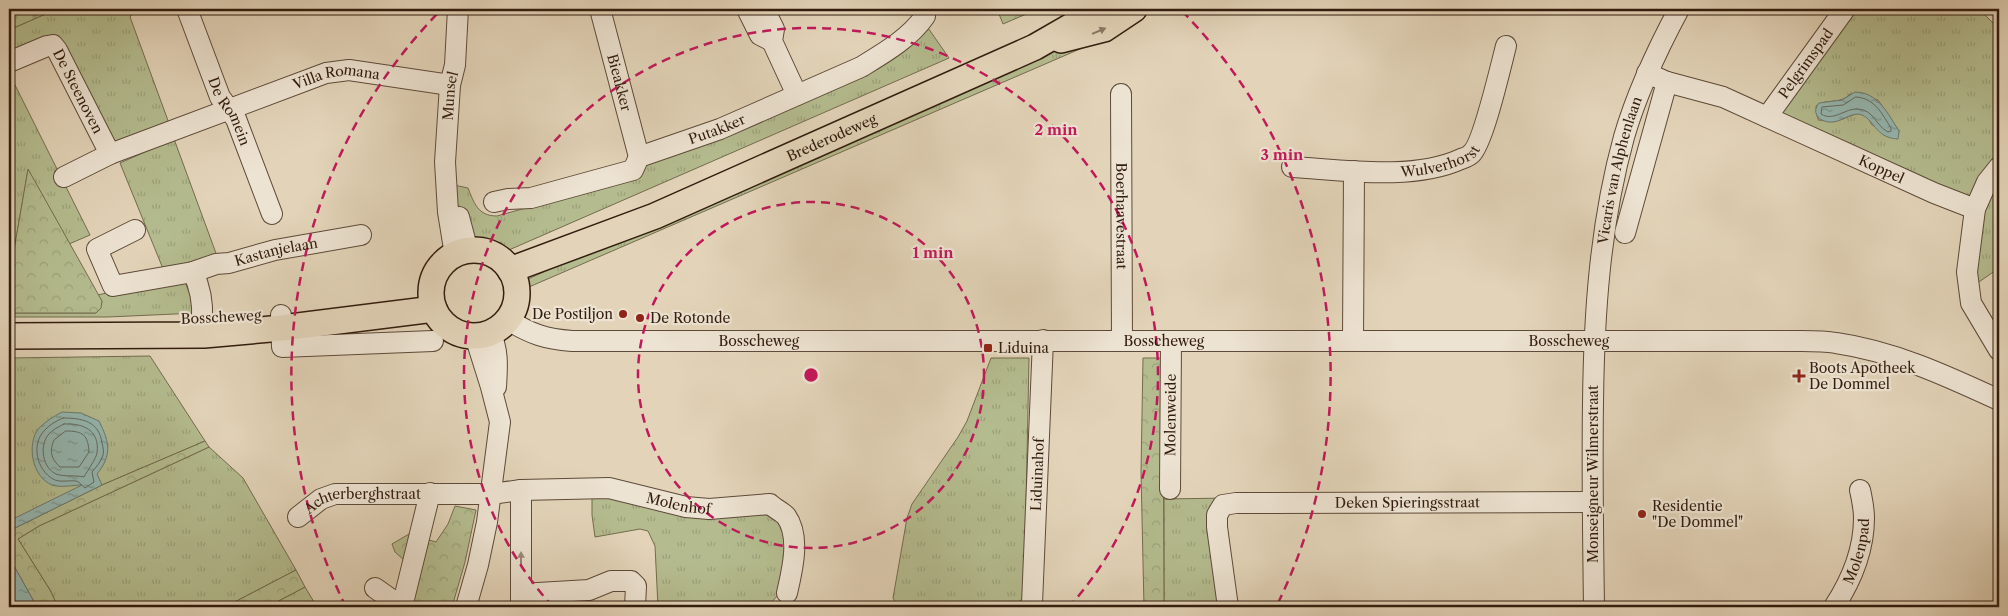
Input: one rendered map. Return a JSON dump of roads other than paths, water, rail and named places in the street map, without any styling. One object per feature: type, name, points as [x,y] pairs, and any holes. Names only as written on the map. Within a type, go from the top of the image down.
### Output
[{"type":"main road","name":"Brederodeweg","points":[[512,277],[590,249],[628,227],[1035,47],[1101,9]]},
{"type":"main road","name":"Brederodeweg","points":[[1035,47],[1094,33],[1104,29],[1134,9]]},
{"type":"main road","points":[[480,251],[492,255],[503,262],[512,277],[515,305],[491,330],[454,332],[442,322],[432,301],[435,275],[440,267],[461,253],[480,251]]},
{"type":"main road","name":"Bosscheweg","points":[[9,336],[204,335],[420,293],[432,301]]},
{"type":"main road","name":"Bosscheweg","points":[[9,321],[202,319],[281,321]]},
{"type":"street","name":"De Romein","points":[[187,9],[220,97],[236,120],[272,214]]},
{"type":"street","name":"Munsel","points":[[458,9],[455,64],[450,85],[445,162],[461,253]]},
{"type":"street","name":"Bieakker","points":[[600,9],[639,157]]},
{"type":"street","points":[[747,9],[760,35],[772,40]]},
{"type":"street","points":[[764,9],[774,30],[772,40],[797,95]]},
{"type":"street","name":"Vicaris van Alphenlaan","points":[[1594,341],[1601,243],[1607,206],[1624,136],[1647,73],[1678,9]]},
{"type":"street","name":"Pelgrimspad","points":[[1767,117],[1845,9]]},
{"type":"street","name":"Putakker","points":[[494,202],[531,198],[633,170],[639,157],[720,129],[861,67],[878,57],[917,27],[924,12]]},
{"type":"street","name":"De Steenoven","points":[[9,62],[47,46],[53,46],[58,50],[110,154]]},
{"type":"street","name":"Wulverhorst","points":[[1292,167],[1354,171],[1426,170],[1450,164],[1472,154],[1482,136],[1506,46]]},
{"type":"street","name":"Villa Romana","points":[[228,108],[245,104],[336,71],[349,70],[450,85]]},
{"type":"street","name":"Koppel","points":[[1647,73],[1667,82],[1723,97],[1934,193],[1976,209]]},
{"type":"street","name":"Vicaris van Alphenlaan","points":[[1625,233],[1667,82]]},
{"type":"street","name":"Boerhaavestraat","points":[[1121,94],[1122,340]]},
{"type":"street","points":[[64,177],[110,154],[228,108]]},
{"type":"street","points":[[1999,167],[1987,182],[1976,209],[1968,272],[1970,303],[1999,350]]},
{"type":"street","points":[[1353,341],[1354,171]]},
{"type":"street","name":"Kastanjelaan","points":[[135,230],[97,249],[113,286],[192,272],[216,264],[229,263],[275,250],[360,235]]},
{"type":"street","points":[[192,272],[198,284],[202,319]]},
{"type":"street","points":[[281,321],[282,347],[433,341]]},
{"type":"street","points":[[466,607],[478,565],[491,494],[500,422],[496,404],[491,330]]},
{"type":"street","name":"Bosscheweg","points":[[491,330],[572,341],[1823,342],[1850,345],[1894,356],[1942,374],[1999,400]]},
{"type":"street","name":"Liduinahof","points":[[1029,607],[1032,604],[1043,340]]},
{"type":"street","name":"Molenweide","points":[[1170,489],[1171,341]]},
{"type":"street","name":"Monseigneur Wilmerstraat","points":[[1594,341],[1591,502],[1594,607]]},
{"type":"street","name":"Molenhof","points":[[491,494],[521,490],[609,488],[694,508],[709,509],[770,504],[786,516],[794,537],[793,566],[787,593]]},
{"type":"street","points":[[521,490],[521,600],[589,590],[611,581],[631,581],[636,586],[635,607]]},
{"type":"street","name":"Molenpad","points":[[1834,607],[1847,587],[1861,544],[1864,517],[1860,490]]},
{"type":"street","name":"Achterberghstraat","points":[[375,588],[402,607],[430,493]]},
{"type":"street","name":"Achterberghstraat","points":[[298,517],[321,499],[335,494],[491,494]]},
{"type":"street","name":"Deken Spieringsstraat","points":[[1228,607],[1217,527],[1217,514],[1223,506],[1246,503],[1591,502]]},
{"type":"water","points":[[1855,92],[1870,96],[1882,105],[1899,131],[1898,139],[1890,138],[1879,132],[1868,119],[1859,114],[1829,122],[1824,121],[1816,114],[1819,103],[1842,100]]},
{"type":"water","points":[[62,412],[81,413],[99,421],[108,449],[105,461],[97,474],[102,485],[9,531],[9,521],[82,485],[52,485],[40,475],[33,460],[33,443],[39,428]]},
{"type":"water","points":[[9,557],[37,607],[9,607]]},
{"type":"place","name":"De Postiljon","points":[[623,314]]},
{"type":"place","name":"De Rotonde","points":[[640,318]]},
{"type":"place","name":"Liduina","points":[[988,348]]},
{"type":"place","name":"Boots Apotheek De Dommel","points":[[1799,376]]},
{"type":"place","name":"Residentie \"De Dommel\"","points":[[1642,514]]}]
